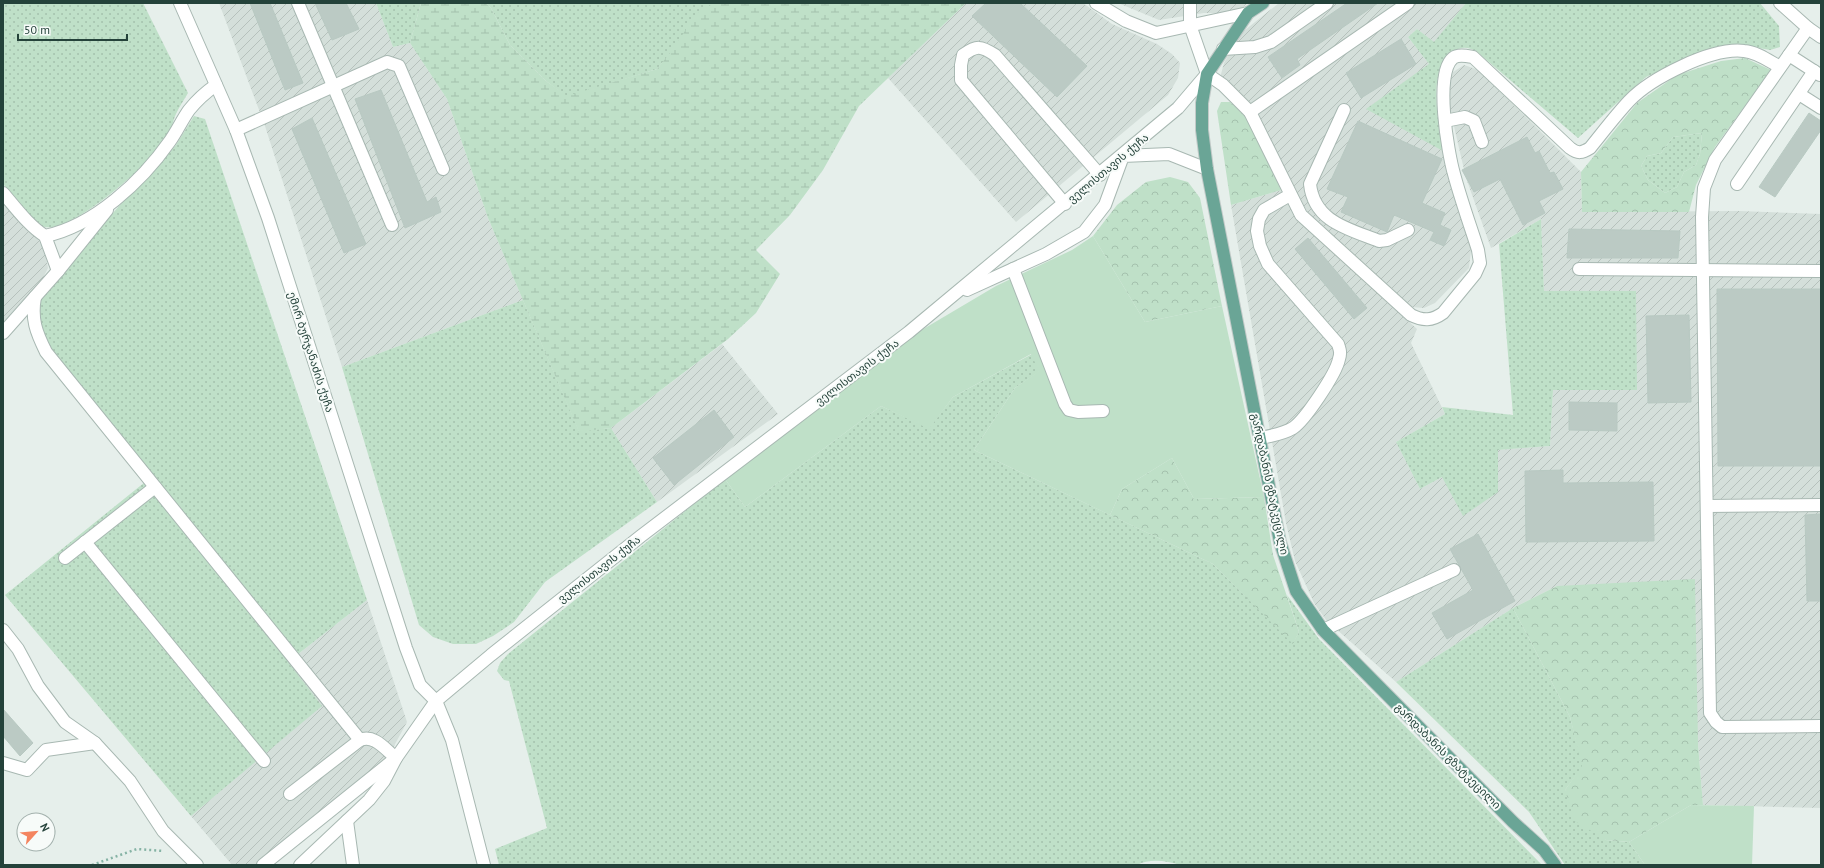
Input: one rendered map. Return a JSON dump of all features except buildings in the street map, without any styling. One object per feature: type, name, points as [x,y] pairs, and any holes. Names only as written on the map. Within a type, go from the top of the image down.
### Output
[{"type":"main road","points":[[1248,13],[1263,3]]},
{"type":"main road","name":"ველისთავის ქუჩა","points":[[1207,74],[1248,13]]},
{"type":"main road","name":"გარდაბანის გზატკეცილი","points":[[1207,74],[1202,103],[1202,130],[1207,169],[1280,542],[1296,591],[1323,630],[1513,822],[1544,850],[1555,865]]},
{"type":"street","name":"ემირ ბურჯანაძის ქუჩა","points":[[180,3],[236,130],[268,218],[406,648],[420,685],[436,701]]},
{"type":"street","points":[[298,3],[392,225]]},
{"type":"street","points":[[1096,3],[1126,21],[1156,33],[1248,13]]},
{"type":"street","points":[[1190,3],[1190,25],[1207,74],[1222,85],[1250,112],[1290,195],[1302,215],[1411,315],[1427,320],[1438,317],[1443,313],[1475,274],[1480,263],[1478,250],[1454,173],[1445,121],[1443,79],[1447,65],[1453,58],[1463,55],[1473,57],[1570,148],[1576,152],[1582,153],[1590,148],[1630,101],[1639,93],[1662,78],[1695,60],[1724,52],[1743,51],[1755,53],[1780,67]]},
{"type":"street","points":[[1223,49],[1255,47],[1271,42],[1328,3]]},
{"type":"street","points":[[1250,112],[1408,3]]},
{"type":"street","points":[[1780,3],[1808,28],[1821,37]]},
{"type":"street","points":[[1808,28],[1715,160],[1704,188],[1702,217],[1710,713],[1716,722],[1722,727],[1821,726]]},
{"type":"street","points":[[1065,204],[961,80],[963,55],[974,48],[984,48],[995,55],[1100,175]]},
{"type":"street","points":[[1737,184],[1799,94],[1818,73],[1789,55]]},
{"type":"street","points":[[236,130],[387,62],[399,66],[442,169]]},
{"type":"street","name":"ველისთავის ქუჩა","points":[[396,758],[436,701],[491,655],[641,536],[909,332],[1123,156],[1178,108],[1207,74]]},
{"type":"street","points":[[3,333],[58,271],[112,204],[144,172],[170,142],[189,110],[204,94],[216,85]]},
{"type":"street","points":[[1799,94],[1821,108]]},
{"type":"street","points":[[1344,110],[1310,184],[1311,196],[1325,217],[1348,229],[1379,241],[1387,240],[1408,230]]},
{"type":"street","points":[[1445,121],[1465,117],[1474,121],[1482,142]]},
{"type":"street","points":[[952,297],[1046,254],[1084,232],[1104,205],[1123,156],[1169,154],[1207,169]]},
{"type":"street","points":[[3,193],[31,225],[45,236],[58,271]]},
{"type":"street","points":[[1260,438],[1294,428],[1319,398],[1339,361],[1341,352],[1338,344],[1268,264],[1260,246],[1257,231],[1259,219],[1264,210],[1290,195]]},
{"type":"street","points":[[45,236],[57,233],[112,204]]},
{"type":"street","points":[[1339,249],[1348,229]]},
{"type":"street","points":[[1013,269],[1064,404],[1069,410],[1078,412],[1103,411]]},
{"type":"street","points":[[1579,269],[1821,271]]},
{"type":"street","points":[[36,297],[33,311],[34,324],[46,352],[360,740]]},
{"type":"street","points":[[65,558],[155,487]]},
{"type":"street","points":[[1707,506],[1821,505]]},
{"type":"street","points":[[85,542],[264,761]]},
{"type":"street","points":[[1323,630],[1454,570]]},
{"type":"street","points":[[3,630],[18,649],[38,686],[65,722],[95,742],[130,781],[163,831],[196,865]]},
{"type":"street","points":[[436,701],[452,740],[484,865]]},
{"type":"street","points":[[290,794],[360,740],[367,737],[374,739],[396,758]]},
{"type":"street","points":[[3,763],[27,770],[46,750],[95,742]]},
{"type":"street","points":[[300,865],[347,822],[373,795],[384,781],[396,758]]},
{"type":"street","points":[[263,865],[396,758]]},
{"type":"street","points":[[347,822],[353,865]]},
{"type":"path","points":[[92,865],[137,849],[183,852]]},
{"type":"shaded area","points":[[219,3],[376,3],[393,47],[410,43],[447,99],[488,218],[523,300],[342,367],[265,126]]},
{"type":"shaded area","points":[[966,3],[1083,3],[1112,24],[1157,44],[1172,54],[1180,63],[1178,78],[1168,95],[1016,222],[888,78]]},
{"type":"shaded area","points":[[1118,3],[1248,3],[1235,13],[1204,13],[1159,20]]},
{"type":"shaded area","points":[[1279,3],[1466,3],[1434,43],[1417,29],[1408,37],[1429,64],[1443,151],[1471,251],[1469,268],[1435,303],[1424,308],[1411,307],[1307,211],[1220,78],[1224,63],[1240,34]]},
{"type":"shaded area","points":[[1464,65],[1479,70],[1581,172],[1582,212],[1739,211],[1821,214],[1821,808],[1703,805],[1698,744],[1557,586],[1513,608],[1396,682],[1326,620],[1314,603],[1295,561],[1286,523],[1231,205],[1281,190],[1300,222],[1417,329],[1411,343],[1445,414],[1396,442],[1420,489],[1442,477],[1498,492],[1498,450],[1550,446],[1553,390],[1636,291],[1544,291],[1541,219],[1491,248],[1466,178],[1449,105],[1450,81],[1453,72]]},
{"type":"shaded area","points":[[3,200],[36,236],[45,252],[48,268],[43,278],[3,325]]},
{"type":"shaded area","points":[[722,344],[778,414],[657,502],[611,428]]},
{"type":"shaded area","points":[[367,600],[407,722],[387,759],[256,865],[232,865],[191,816],[321,706],[288,662]]},
{"type":"green space","points":[[3,3],[143,3],[188,93],[176,114],[168,137],[160,148],[130,178],[111,193],[74,219],[58,226],[45,227],[40,225],[29,215],[3,184]]},
{"type":"green space","points":[[376,3],[421,3],[410,43],[393,47]]},
{"type":"green space","points":[[421,3],[486,3],[491,8],[510,45],[546,81],[567,96],[657,69],[674,48],[695,15],[714,3],[966,3],[859,106],[823,170],[790,215],[756,250],[780,274],[756,313],[728,339],[611,428],[579,432],[488,218],[447,99],[410,43]]},
{"type":"green space","points":[[486,3],[714,3],[657,69],[567,97],[546,81],[510,45],[491,8]]},
{"type":"green space","points":[[1466,3],[1760,3],[1779,26],[1780,47],[1770,50],[1737,44],[1711,48],[1646,77],[1578,138],[1476,51],[1462,48],[1453,52],[1445,60],[1439,71],[1436,98],[1443,151],[1366,109],[1429,64],[1408,37],[1417,29],[1434,42]]},
{"type":"green space","points":[[1745,58],[1771,70],[1715,147],[1696,185],[1689,212],[1582,212],[1581,172],[1637,103],[1677,75],[1721,61]],"holes":[[[1702,133],[1700,154],[1696,165],[1684,172],[1677,187],[1665,193],[1648,180],[1641,166],[1647,156],[1661,153],[1673,137]]]},
{"type":"green space","points":[[1221,102],[1230,102],[1247,116],[1281,190],[1231,205],[1217,111]]},
{"type":"green space","points":[[194,116],[205,119],[367,600],[288,662],[322,706],[191,816],[5,595],[145,482],[44,356],[33,338],[27,313],[119,206],[176,145]]},
{"type":"green space","points":[[1702,133],[1700,154],[1696,165],[1684,172],[1677,187],[1665,193],[1648,180],[1641,166],[1647,156],[1661,153],[1673,137]]},
{"type":"green space","points":[[1170,177],[1188,182],[1200,198],[1222,306],[1145,322],[1093,236],[1117,205],[1146,182]]},
{"type":"green space","points":[[1541,219],[1544,291],[1636,291],[1637,390],[1553,390],[1550,446],[1498,450],[1498,492],[1463,516],[1442,477],[1420,489],[1396,442],[1445,414],[1442,407],[1513,415],[1499,244]]},
{"type":"green space","points":[[1093,236],[1145,322],[1222,306],[1264,497],[1194,499],[1172,458],[1122,489],[1110,515],[974,450],[1015,388],[1039,371],[1031,354],[953,397],[929,429],[881,406],[745,507],[725,479],[920,331],[996,286],[1072,250]]},
{"type":"green space","points":[[523,300],[579,431],[611,428],[657,502],[545,582],[514,622],[493,636],[476,644],[453,644],[433,637],[419,625],[342,367]]},
{"type":"green space","points":[[1032,354],[1040,371],[1015,388],[974,450],[1213,564],[1293,643],[1299,632],[1287,595],[1319,639],[1542,865],[1180,865],[1164,861],[1147,861],[1137,865],[499,865],[495,849],[547,828],[509,681],[504,680],[497,671],[500,663],[508,654],[725,479],[745,507],[881,406],[929,428],[953,397]]},
{"type":"green space","points":[[1172,458],[1194,499],[1264,497],[1273,555],[1299,632],[1293,644],[1213,564],[1110,515],[1122,489]]},
{"type":"green space","points":[[1695,579],[1698,744],[1703,805],[1691,805],[1629,842],[1606,840],[1575,821],[1565,790],[1582,766],[1570,717],[1513,608],[1557,586]]},
{"type":"green space","points":[[1513,608],[1570,717],[1583,766],[1565,790],[1606,840],[1629,842],[1645,865],[1565,865],[1529,812],[1396,682]]},
{"type":"green space","points":[[1691,805],[1754,806],[1752,865],[1645,865],[1629,842]]}]
